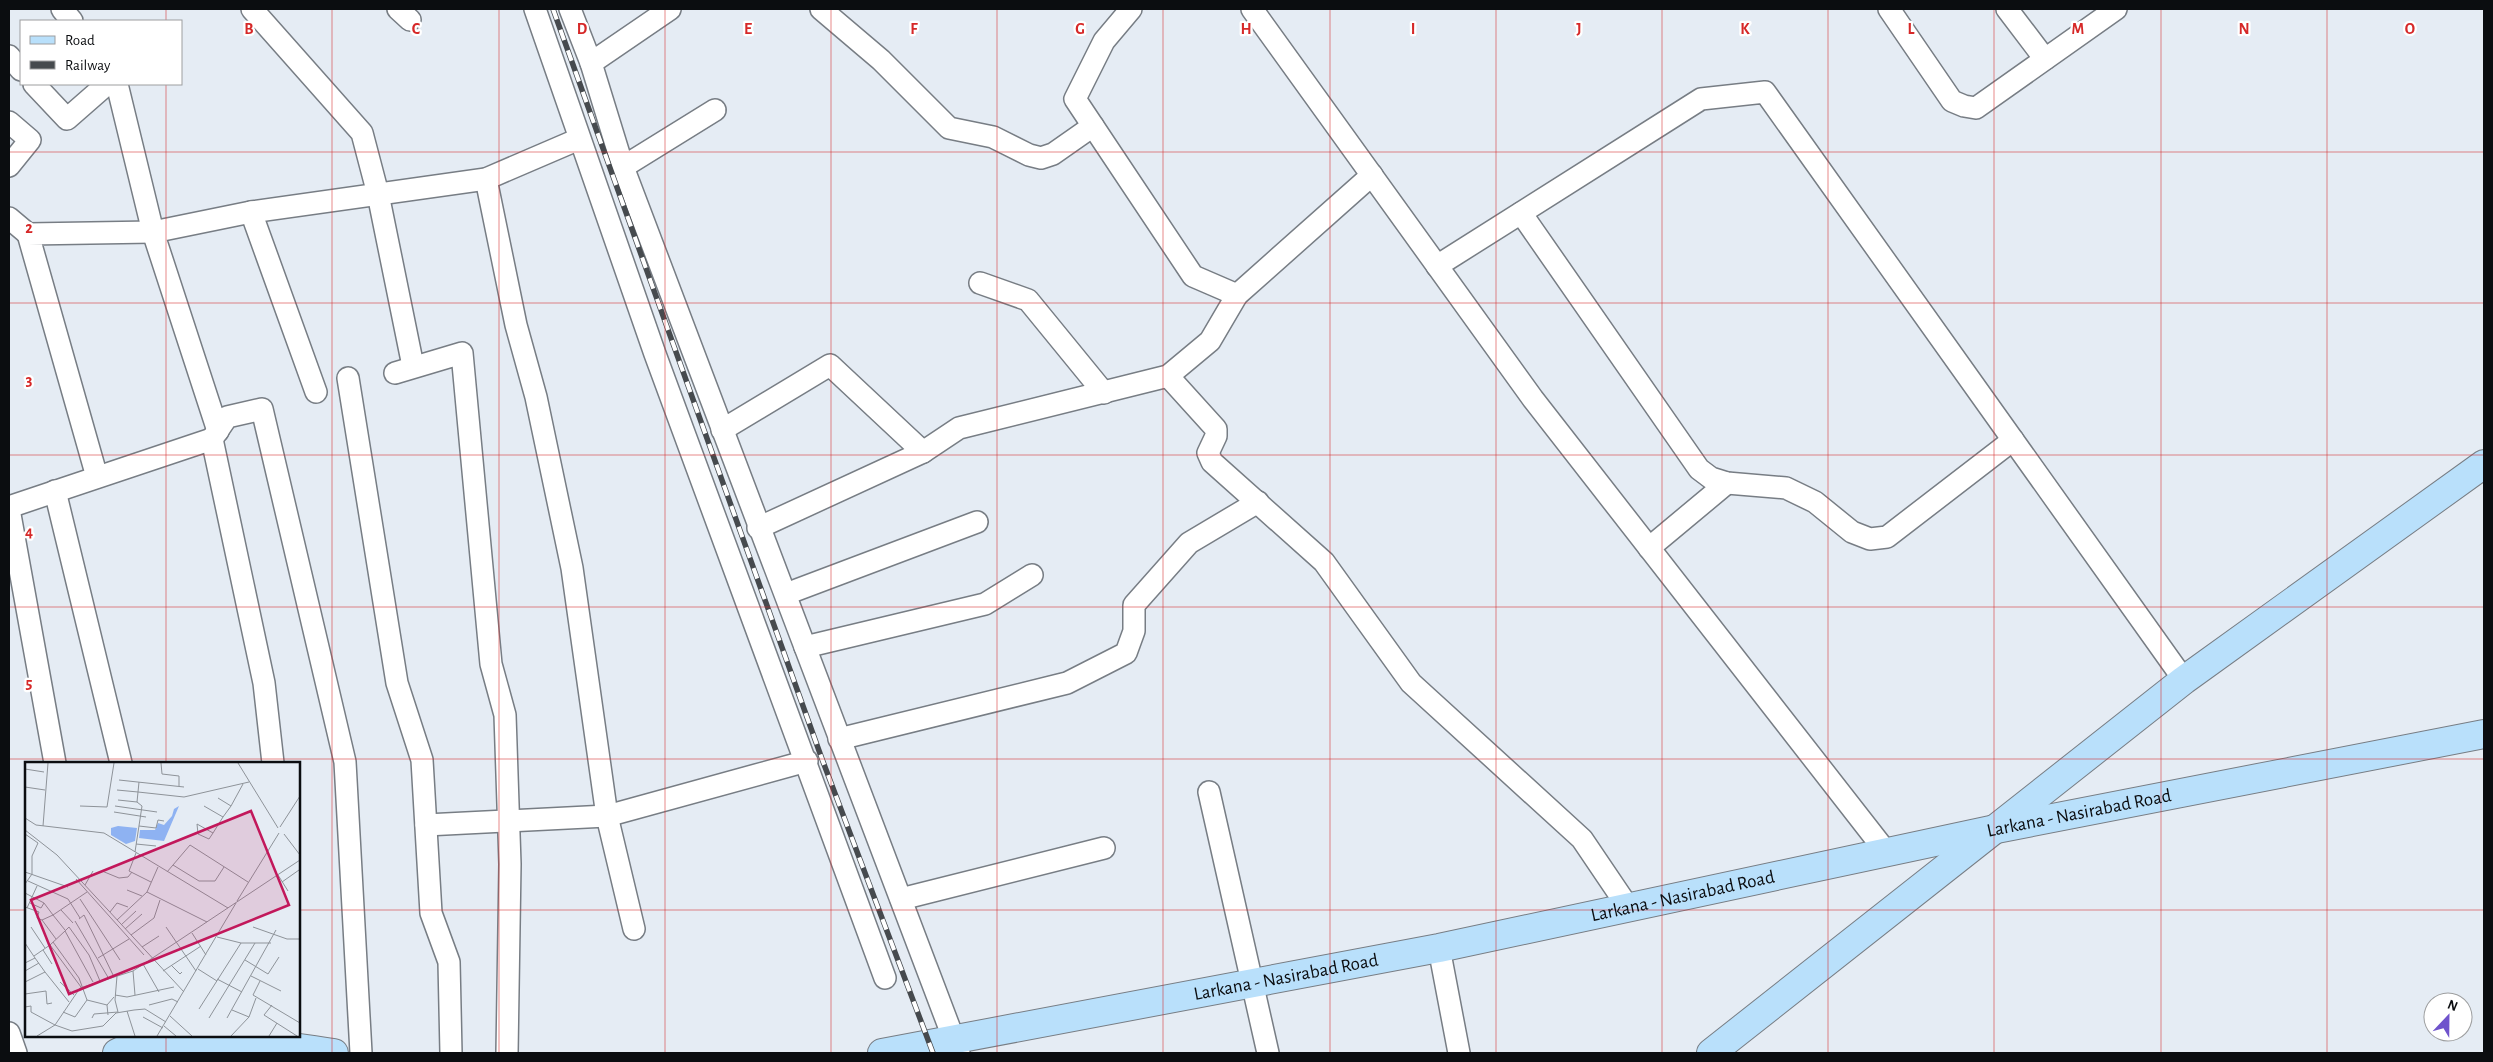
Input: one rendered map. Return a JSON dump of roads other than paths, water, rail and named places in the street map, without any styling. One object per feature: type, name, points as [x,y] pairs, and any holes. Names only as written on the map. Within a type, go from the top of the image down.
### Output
[{"type":"main road","points":[[1711,1053],[2184,680],[2484,464]]},
{"type":"main road","name":"Larkana - Nasirabad Road","points":[[882,1053],[957,1045],[1252,982],[1439,948],[1992,830],[2484,734]]},
{"type":"main road","points":[[117,1053],[129,1047],[158,1042],[221,1037],[284,1041],[334,1053]]},
{"type":"street","points":[[62,9],[71,20]]},
{"type":"street","points":[[252,9],[362,133],[378,194],[404,370],[462,352],[491,664],[505,715],[510,864],[507,1053]]},
{"type":"street","points":[[535,9],[659,363],[807,761],[885,978]]},
{"type":"street","points":[[570,9],[624,167],[758,528],[786,594],[839,739],[957,1045]]},
{"type":"street","points":[[590,63],[670,9]]},
{"type":"street","points":[[821,9],[881,60],[949,128],[993,137],[1029,155],[1041,158],[1053,154],[1093,126]]},
{"type":"street","points":[[1131,9],[1104,41],[1075,99],[1193,276],[1237,295]]},
{"type":"street","points":[[1252,9],[1533,399],[1888,852]]},
{"type":"street","points":[[1889,9],[1952,101],[1976,108],[2116,9]]},
{"type":"street","points":[[2007,9],[2045,59]]},
{"type":"street","points":[[9,56],[20,69]]},
{"type":"street","points":[[35,85],[67,119],[106,85]]},
{"type":"street","points":[[117,85],[153,232],[215,435],[264,683],[273,762]]},
{"type":"street","points":[[1437,266],[1701,99],[1765,92],[2184,680]]},
{"type":"street","points":[[624,167],[715,110]]},
{"type":"street","points":[[9,122],[30,140],[9,166]]},
{"type":"street","points":[[18,233],[153,232],[251,212],[486,179],[579,138]]},
{"type":"street","points":[[758,528],[923,452],[959,428],[1168,376],[1210,341],[1237,295],[1372,175]]},
{"type":"street","points":[[486,179],[516,325],[536,398],[572,568],[607,816],[634,929]]},
{"type":"street","points":[[251,212],[316,392]]},
{"type":"street","points":[[1521,213],[1698,469],[1711,478],[1727,483],[1786,488],[1815,502],[1852,532],[1870,539],[1887,536],[2013,440]]},
{"type":"street","points":[[9,218],[18,233],[97,477]]},
{"type":"street","points":[[980,283],[1028,300],[1104,393]]},
{"type":"street","points":[[722,430],[830,364],[923,452]]},
{"type":"street","points":[[1168,376],[1216,429],[1216,436],[1208,453],[1212,462],[1324,562],[1411,684],[1582,839],[1628,907]]},
{"type":"street","points":[[348,378],[397,683],[422,760],[431,912],[449,962],[451,1053]]},
{"type":"street","points":[[55,762],[9,508],[215,435],[227,417],[262,409],[345,762],[361,1053]]},
{"type":"street","points":[[1649,548],[1727,483]]},
{"type":"street","points":[[55,491],[121,762]]},
{"type":"street","points":[[839,739],[1067,682],[1126,653],[1134,631],[1134,605],[1188,543],[1258,502]]},
{"type":"street","points":[[786,594],[977,522]]},
{"type":"street","points":[[806,648],[984,604],[1032,575]]},
{"type":"street","points":[[426,825],[607,816],[807,761]]},
{"type":"street","points":[[1208,792],[1268,1053]]},
{"type":"street","points":[[901,899],[1104,848]]},
{"type":"street","points":[[1439,948],[1459,1053]]},
{"type":"street","points":[[9,1033],[16,1053]]},
{"type":"railway","points":[[553,9],[822,759],[933,1053]]}]
